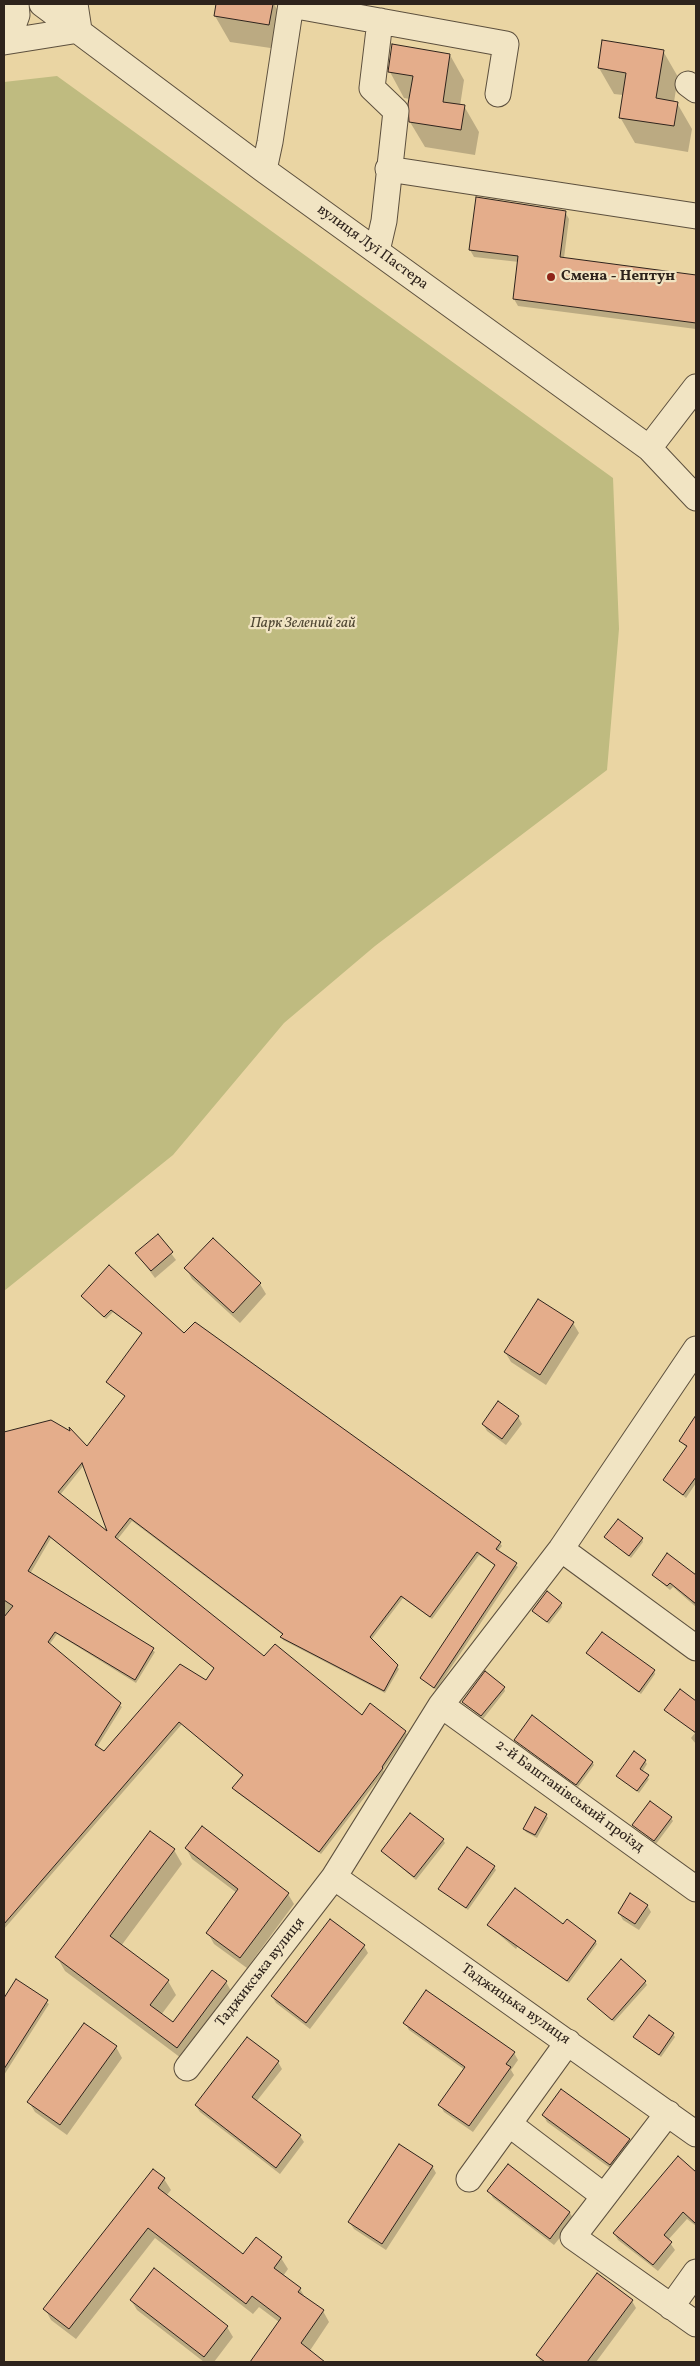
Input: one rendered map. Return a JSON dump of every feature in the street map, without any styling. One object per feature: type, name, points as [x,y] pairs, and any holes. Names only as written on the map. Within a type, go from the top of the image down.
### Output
[{"type":"street","points":[[4,37],[13,26],[17,15],[16,4]]},
{"type":"street","name":"вулиця Луї Пастера","points":[[42,4],[264,170],[649,448],[696,498]]},
{"type":"street","points":[[4,42],[79,30],[75,4]]},
{"type":"street","points":[[264,170],[291,4],[506,44],[498,94]]},
{"type":"street","points":[[377,251],[384,221],[388,168],[396,111],[372,88],[380,21]]},
{"type":"street","points":[[388,168],[696,216]]},
{"type":"street","points":[[649,448],[696,387]]},
{"type":"street","name":"Таджикська вулиця","points":[[187,2068],[334,1877],[441,1705],[561,1549],[695,1355]]},
{"type":"street","points":[[561,1549],[696,1648]]},
{"type":"street","name":"2-й Баштанівський проїзд","points":[[441,1705],[696,1889]]},
{"type":"street","name":"Таджицька вулиця","points":[[334,1877],[696,2134]]},
{"type":"street","points":[[469,2179],[568,2042]]},
{"type":"street","points":[[668,2113],[573,2237],[696,2324]]},
{"type":"street","points":[[509,2124],[604,2196]]},
{"type":"street","points":[[671,2307],[696,2272]]},
{"type":"green space","name":"Парк Зелений гай","points":[[57,76],[613,478],[619,629],[607,770],[375,946],[284,1023],[173,1155],[4,1291],[4,82]]},
{"type":"building","points":[[216,4],[273,4],[269,25],[214,16]]},
{"type":"building","points":[[602,40],[664,50],[656,98],[678,102],[674,126],[619,118],[626,73],[598,68]]},
{"type":"building","points":[[392,44],[450,54],[443,102],[465,105],[461,130],[409,122],[408,104],[413,76],[388,72]]},
{"type":"building","points":[[476,197],[566,211],[560,257],[696,275],[696,323],[513,299],[518,256],[469,250]]},
{"type":"building","points":[[158,1234],[173,1252],[151,1271],[135,1253]]},
{"type":"building","points":[[213,1238],[261,1283],[233,1313],[184,1268]]},
{"type":"building","points":[[109,1265],[184,1333],[195,1322],[501,1542],[496,1549],[517,1563],[434,1688],[420,1678],[495,1565],[477,1552],[430,1617],[401,1596],[370,1637],[398,1665],[384,1691],[280,1637],[283,1634],[130,1518],[115,1537],[264,1656],[275,1644],[362,1715],[370,1703],[406,1731],[383,1768],[319,1852],[232,1788],[243,1775],[179,1722],[4,1924],[4,1617],[13,1606],[4,1600],[4,1432],[51,1420],[70,1431],[69,1427],[87,1446],[125,1396],[106,1382],[142,1333],[111,1310],[104,1317],[81,1296]],"holes":[[[82,1463],[107,1531],[58,1492]],[[49,1536],[214,1668],[206,1680],[180,1664],[104,1751],[95,1745],[121,1703],[48,1642],[55,1632],[135,1680],[154,1648],[28,1571]]]},
{"type":"building","points":[[538,1299],[574,1322],[540,1375],[504,1352]]},
{"type":"building","points":[[498,1401],[519,1416],[502,1439],[482,1424]]},
{"type":"building","points":[[696,1415],[696,1477],[683,1495],[663,1480],[687,1446],[679,1441]]},
{"type":"building","points":[[618,1519],[643,1538],[629,1556],[604,1537]]},
{"type":"building","points":[[667,1553],[696,1575],[696,1604],[670,1583],[667,1586],[652,1575]]},
{"type":"building","points":[[547,1591],[562,1603],[547,1622],[532,1611]]},
{"type":"building","points":[[602,1632],[655,1670],[639,1692],[586,1653]]},
{"type":"building","points":[[485,1671],[505,1687],[481,1716],[462,1702]]},
{"type":"building","points":[[680,1689],[696,1701],[696,1733],[664,1710]]},
{"type":"building","points":[[532,1715],[593,1762],[576,1785],[514,1740]]},
{"type":"building","points":[[634,1751],[646,1760],[640,1769],[649,1775],[637,1791],[616,1776]]},
{"type":"building","points":[[650,1801],[672,1817],[654,1841],[632,1825]]},
{"type":"building","points":[[535,1807],[547,1814],[535,1835],[523,1829]]},
{"type":"building","points":[[410,1813],[444,1839],[414,1877],[381,1851]]},
{"type":"building","points":[[202,1826],[289,1893],[240,1958],[206,1933],[238,1889],[185,1848]]},
{"type":"building","points":[[150,1831],[175,1849],[110,1936],[169,1980],[150,2005],[173,2022],[212,1970],[227,1981],[177,2048],[55,1957]]},
{"type":"building","points":[[467,1847],[495,1866],[466,1908],[438,1889]]},
{"type":"building","points":[[515,1888],[563,1924],[567,1919],[596,1941],[567,1981],[487,1925]]},
{"type":"building","points":[[630,1893],[648,1905],[635,1924],[618,1913]]},
{"type":"building","points":[[330,1919],[365,1945],[306,2023],[271,1996]]},
{"type":"building","points":[[621,1959],[646,1981],[612,2020],[587,1999]]},
{"type":"building","points":[[16,1979],[48,2000],[4,2069],[4,1998]]},
{"type":"building","points":[[426,1990],[515,2052],[506,2064],[511,2067],[469,2126],[438,2105],[465,2067],[403,2023]]},
{"type":"building","points":[[649,2015],[674,2033],[659,2055],[633,2037]]},
{"type":"building","points":[[84,2023],[117,2046],[60,2125],[27,2102]]},
{"type":"building","points":[[247,2037],[279,2061],[252,2097],[301,2135],[276,2168],[195,2105]]},
{"type":"building","points":[[561,2089],[630,2139],[610,2165],[542,2115]]},
{"type":"building","points":[[399,2144],[433,2166],[382,2244],[348,2222]]},
{"type":"building","points":[[678,2156],[696,2172],[696,2224],[683,2212],[664,2235],[672,2242],[653,2265],[613,2233]]},
{"type":"building","points":[[508,2164],[570,2212],[550,2239],[487,2191]]},
{"type":"building","points":[[153,2169],[165,2178],[158,2188],[243,2254],[256,2237],[282,2257],[274,2268],[301,2288],[298,2292],[324,2310],[301,2343],[325,2362],[250,2362],[281,2318],[252,2296],[246,2304],[148,2228],[69,2329],[43,2309]]},
{"type":"building","points":[[154,2268],[228,2326],[204,2357],[130,2300]]},
{"type":"building","points":[[597,2273],[633,2300],[587,2362],[545,2362],[536,2355]]},
{"type":"place","name":"Смена - Нептун","points":[[551,277]]}]
